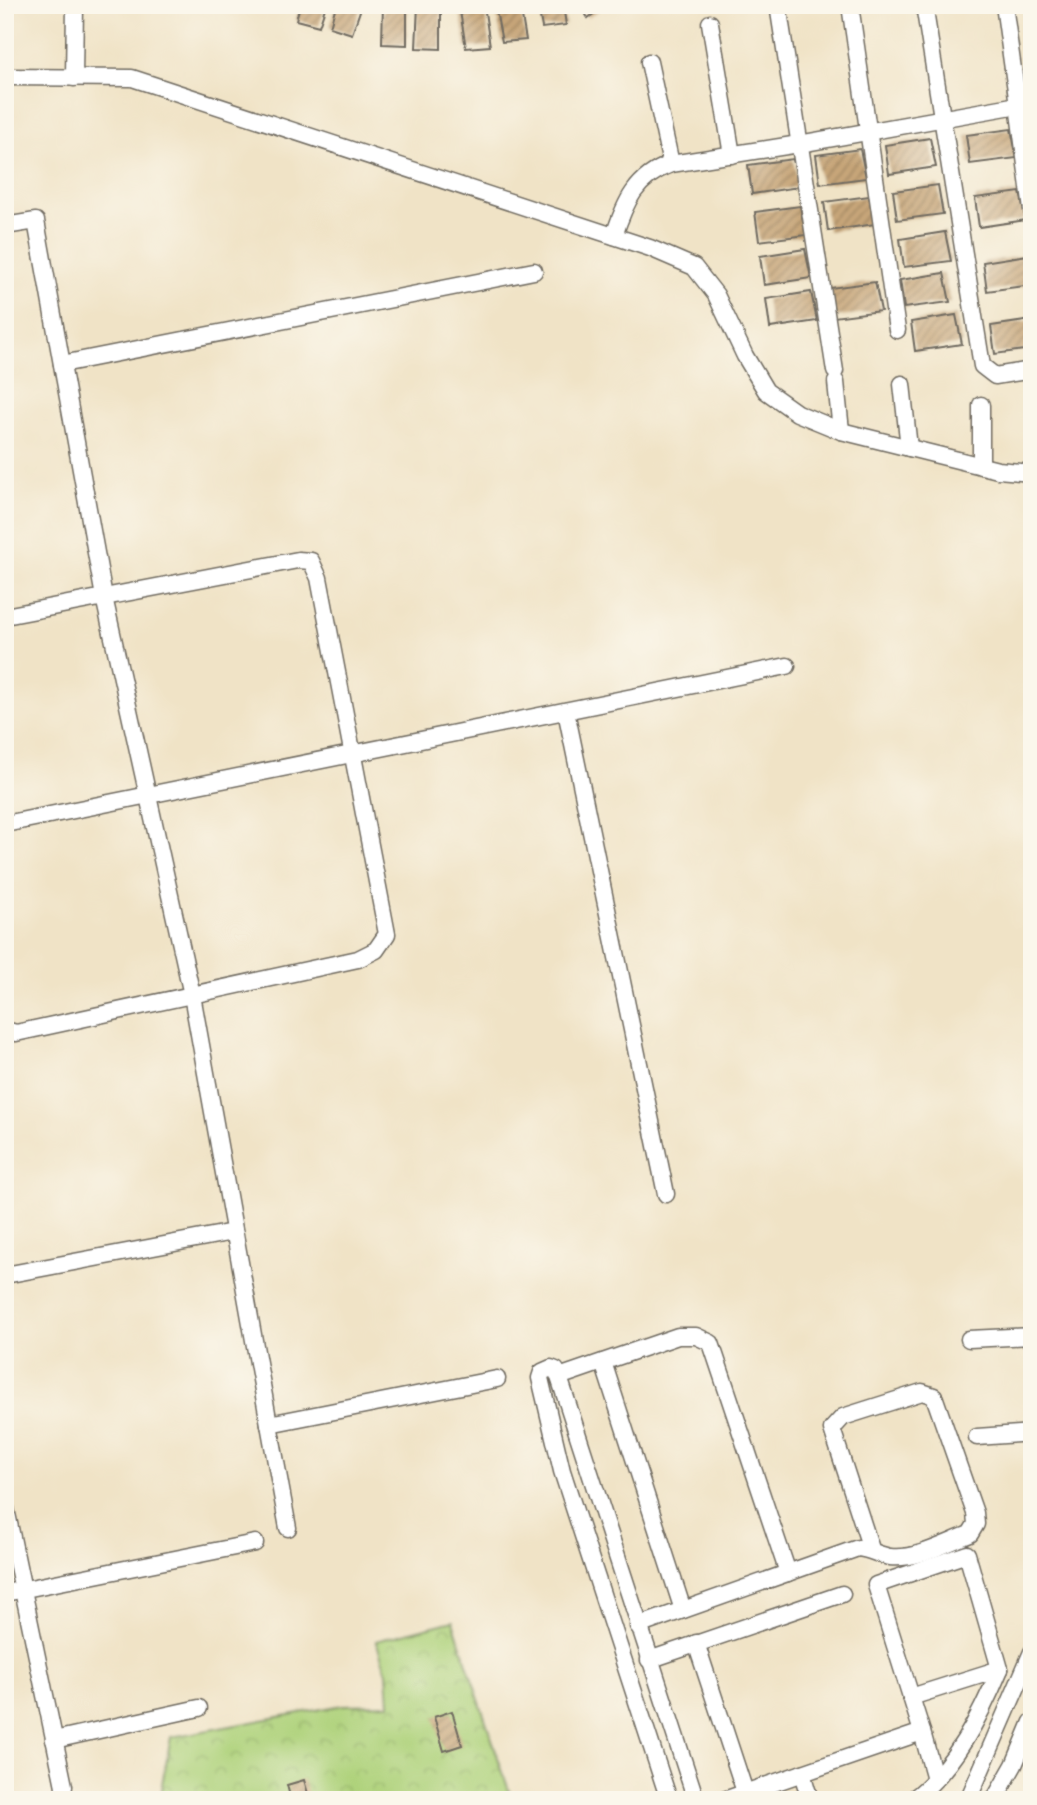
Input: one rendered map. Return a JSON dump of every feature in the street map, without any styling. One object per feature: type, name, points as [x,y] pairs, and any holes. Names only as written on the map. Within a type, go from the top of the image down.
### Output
[{"type":"street","points":[[75,5],[75,78]]},
{"type":"street","points":[[778,5],[836,377],[841,431]]},
{"type":"street","points":[[850,5],[897,330]]},
{"type":"street","points":[[924,5],[982,366],[995,376],[1032,370]]},
{"type":"street","points":[[1004,5],[1032,210]]},
{"type":"street","points":[[710,23],[732,155]]},
{"type":"street","points":[[649,62],[671,164]]},
{"type":"street","points":[[5,77],[132,78],[650,248],[694,267],[716,295],[745,356],[766,390],[797,413],[841,431],[998,470],[1032,473]]},
{"type":"street","points":[[614,236],[621,213],[638,185],[653,171],[671,164],[1018,105]]},
{"type":"street","points":[[5,226],[36,221],[104,597],[192,995],[288,1528]]},
{"type":"street","points":[[62,364],[534,271]]},
{"type":"street","points":[[902,384],[909,448]]},
{"type":"street","points":[[981,405],[981,466]]},
{"type":"street","points":[[5,616],[298,560],[311,561],[319,578],[387,934],[376,950],[358,959],[16,1033],[5,1030]]},
{"type":"street","points":[[5,824],[787,666]]},
{"type":"street","points":[[566,710],[666,1194]]},
{"type":"street","points":[[5,1275],[233,1232]]},
{"type":"street","points":[[559,1377],[678,1336],[696,1336],[711,1343],[788,1573]]},
{"type":"street","points":[[969,1339],[1032,1336]]},
{"type":"street","points":[[603,1362],[683,1610]]},
{"type":"street","points":[[669,1800],[562,1471],[540,1378],[542,1372],[551,1368],[556,1370],[559,1377],[696,1800]]},
{"type":"street","points":[[269,1424],[497,1379]]},
{"type":"street","points":[[619,1647],[683,1610],[858,1548],[904,1558],[970,1534],[976,1524],[975,1513],[934,1396],[922,1392],[896,1400],[842,1418],[832,1429],[871,1549]]},
{"type":"street","points":[[977,1437],[1032,1433]]},
{"type":"street","points":[[5,1504],[64,1786],[62,1800]]},
{"type":"street","points":[[5,1593],[255,1543]]},
{"type":"street","points":[[912,1800],[935,1779],[973,1725],[1000,1669],[967,1554],[876,1584],[935,1779]]},
{"type":"street","points":[[649,1660],[842,1594]]},
{"type":"street","points":[[696,1643],[745,1792]]},
{"type":"street","points":[[968,1800],[1032,1652]]},
{"type":"street","points":[[911,1697],[1000,1669]]},
{"type":"street","points":[[54,1740],[199,1708]]},
{"type":"street","points":[[994,1800],[1014,1765],[1032,1722]]},
{"type":"street","points":[[724,1800],[922,1732]]},
{"type":"street","points":[[802,1773],[810,1800]]},
{"type":"green space","points":[[453,1621],[512,1800],[159,1800],[171,1737],[343,1705],[389,1704],[387,1673],[376,1641]]},
{"type":"building","points":[[5,5],[12,5],[12,28],[5,27]]},
{"type":"building","points":[[300,5],[326,5],[319,26],[296,20]]},
{"type":"building","points":[[336,5],[362,5],[352,34],[330,27]]},
{"type":"building","points":[[383,5],[407,5],[407,45],[382,44]]},
{"type":"building","points":[[418,5],[441,5],[441,49],[416,48]]},
{"type":"building","points":[[459,5],[484,5],[490,46],[466,48]]},
{"type":"building","points":[[495,5],[520,5],[526,40],[502,42]]},
{"type":"building","points":[[538,5],[563,5],[566,25],[542,28]]},
{"type":"building","points":[[580,5],[606,5],[588,18]]},
{"type":"building","points":[[1011,129],[1017,158],[970,164],[966,135]]},
{"type":"building","points":[[930,138],[936,167],[889,174],[885,145]]},
{"type":"building","points":[[860,149],[866,178],[820,184],[816,155]]},
{"type":"building","points":[[793,159],[799,187],[752,194],[748,165]]},
{"type":"building","points":[[938,185],[943,214],[897,220],[893,191]]},
{"type":"building","points":[[1020,192],[1026,220],[979,227],[975,198]]},
{"type":"building","points":[[869,196],[875,224],[828,231],[824,202]]},
{"type":"building","points":[[800,206],[806,235],[759,241],[755,212]]},
{"type":"building","points":[[945,232],[951,261],[904,267],[900,239]]},
{"type":"building","points":[[805,249],[811,278],[764,285],[760,256]]},
{"type":"building","points":[[1028,255],[1032,285],[987,291],[983,262]]},
{"type":"building","points":[[944,273],[950,302],[904,308],[900,280]]},
{"type":"building","points":[[875,282],[881,311],[834,317],[830,288]]},
{"type":"building","points":[[811,292],[817,321],[770,328],[766,299]]},
{"type":"building","points":[[956,315],[962,344],[915,351],[911,322]]},
{"type":"building","points":[[1032,320],[1032,349],[995,354],[991,326]]},
{"type":"building","points":[[452,1711],[462,1745],[444,1751],[434,1717]]},
{"type":"building","points":[[304,1780],[309,1797],[291,1800],[287,1785]]}]
